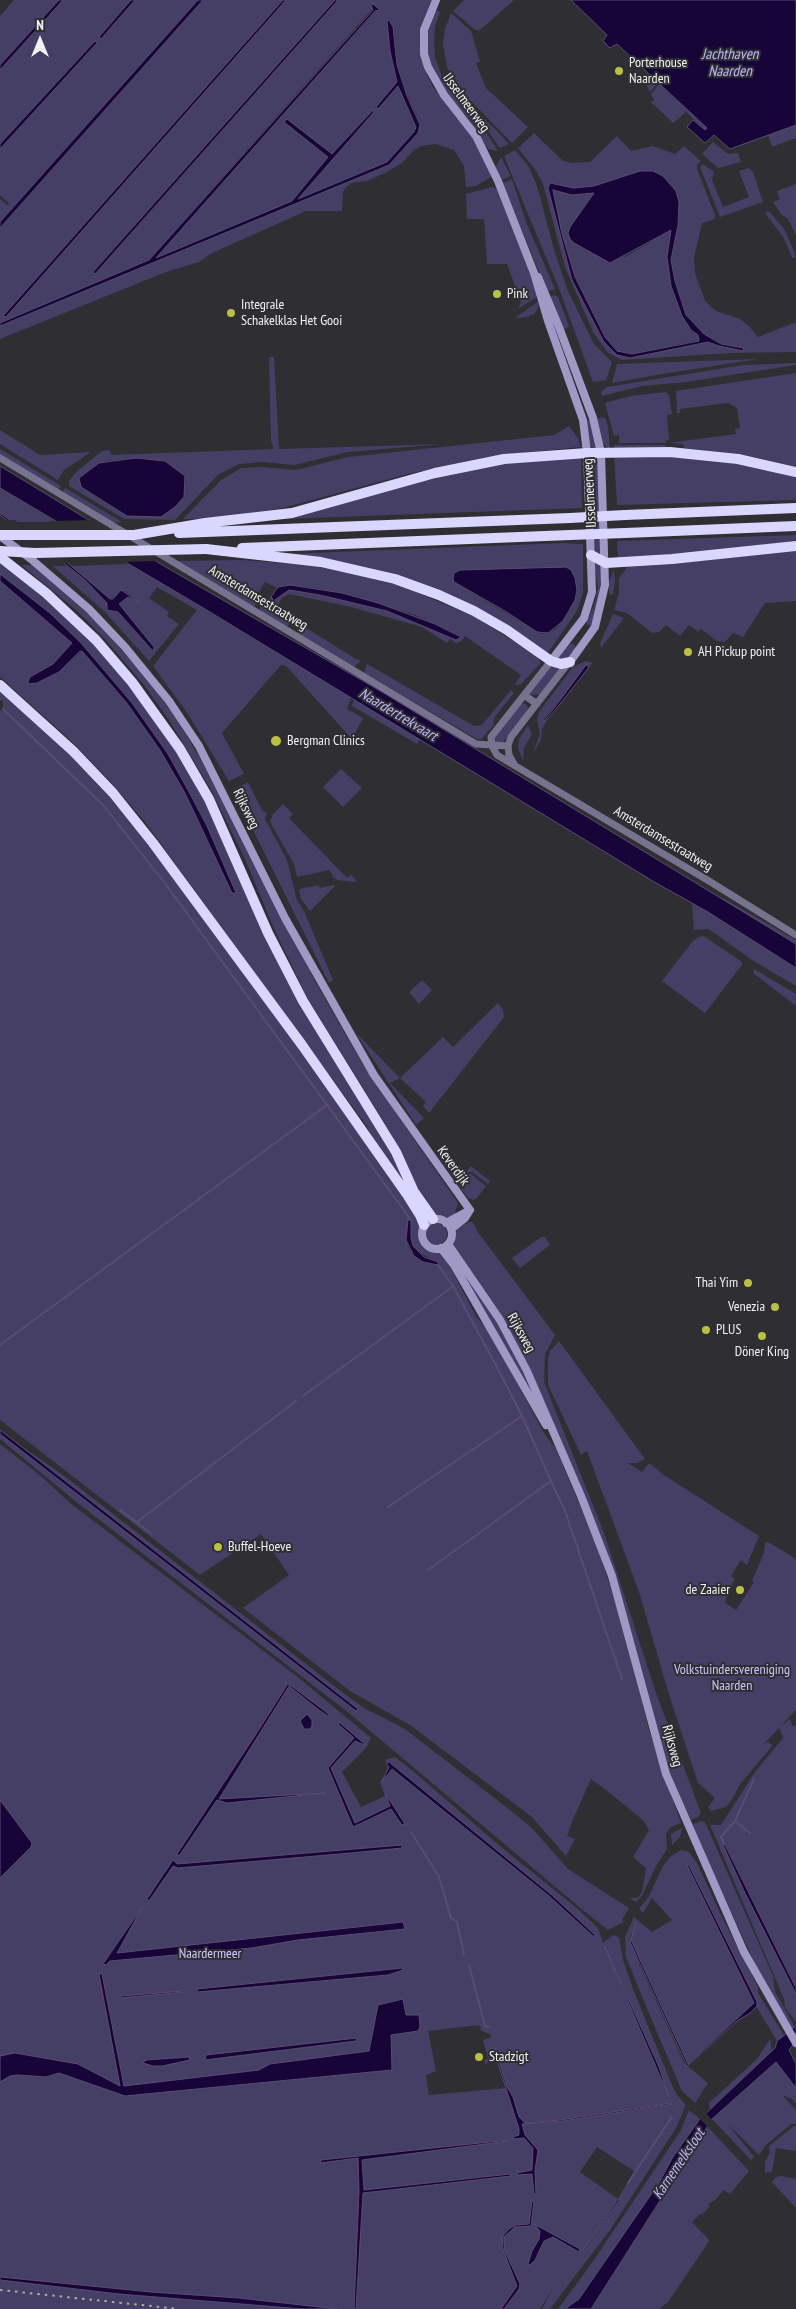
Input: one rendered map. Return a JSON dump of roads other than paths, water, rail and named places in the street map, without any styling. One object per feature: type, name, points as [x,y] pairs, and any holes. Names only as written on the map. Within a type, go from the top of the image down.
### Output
[{"type":"highway","points":[[0,535],[134,534],[206,527],[316,508],[434,473],[483,462],[527,456],[657,452],[703,454],[796,472]]},
{"type":"highway","points":[[206,527],[570,518],[796,508]]},
{"type":"highway","points":[[0,551],[35,553],[206,549],[796,526]]},
{"type":"highway","points":[[591,555],[606,563],[796,546]]},
{"type":"highway","points":[[206,549],[321,562],[395,579],[439,595],[474,611],[507,630],[551,661],[561,664],[570,662]]},
{"type":"highway","points":[[0,557],[52,598],[96,640],[137,688],[180,749],[209,799],[268,933],[303,1001],[396,1152],[414,1192],[433,1219]]},
{"type":"highway","points":[[0,685],[73,751],[113,793],[154,843],[302,1045],[408,1196],[424,1225]]},
{"type":"main road","name":"IJsselmeerweg","points":[[436,0],[424,30],[424,54],[428,67],[434,82],[476,136],[489,160],[534,272],[548,321],[583,420],[587,453],[592,592],[589,606],[581,622],[551,661]]},
{"type":"main road","name":"IJsselmeerweg","points":[[534,272],[559,327],[593,418],[601,453],[606,585],[598,620],[570,662]]},
{"type":"main road","name":"Rijksweg","points":[[0,535],[89,609],[124,647],[174,709],[199,746],[224,792],[285,918],[325,991],[374,1075],[415,1136]]},
{"type":"main road","name":"Keverdijk","points":[[415,1136],[470,1210],[449,1226]]},
{"type":"main road","points":[[433,1219],[449,1226],[450,1239],[445,1246],[436,1249],[426,1244],[422,1234],[424,1225],[433,1219]]},
{"type":"main road","name":"Rijksweg","points":[[445,1246],[454,1265],[557,1443]]},
{"type":"main road","name":"Rijksweg","points":[[445,1246],[500,1320],[527,1371],[581,1496],[612,1576],[670,1783],[744,1952],[796,2043]]},
{"type":"street","name":"Amsterdamsestraatweg","points":[[0,458],[476,744],[508,746]]},
{"type":"street","name":"IJsselmeerweg","points":[[492,746],[491,737],[551,661]]},
{"type":"street","name":"IJsselmeerweg","points":[[508,746],[511,737],[570,662]]},
{"type":"street","points":[[524,695],[537,704]]},
{"type":"street","points":[[492,746],[497,755],[515,767]]},
{"type":"street","points":[[508,746],[509,755],[515,767]]},
{"type":"street","name":"Amsterdamsestraatweg","points":[[515,767],[704,878],[796,935]]},
{"type":"water","points":[[59,0],[63,0],[0,70],[0,65]]},
{"type":"water","points":[[131,0],[135,0],[101,39],[99,37]]},
{"type":"water","points":[[198,0],[203,0],[0,228],[0,222]]},
{"type":"water","points":[[283,0],[286,0],[6,317],[3,316]]},
{"type":"water","points":[[335,0],[338,0],[95,274],[93,272]]},
{"type":"water","name":"Jachthaven Naarden","points":[[571,0],[796,0],[796,125],[730,149],[714,135],[705,143],[687,127],[693,120],[705,130],[707,128],[617,44],[610,48],[603,41],[607,35]]},
{"type":"water","points":[[373,4],[380,10],[375,11],[156,258],[292,201],[328,157],[284,122],[287,119],[332,154],[373,110],[374,112],[298,199],[387,162],[414,132],[416,127],[398,86],[378,109],[376,107],[397,82],[390,51],[387,21],[389,20],[393,27],[397,65],[407,96],[420,125],[418,133],[389,165],[0,326],[0,323],[149,260],[373,10],[371,5]]},
{"type":"water","points":[[95,41],[97,43],[0,149],[0,144]]},
{"type":"water","points":[[640,171],[653,171],[663,176],[676,191],[679,202],[678,225],[671,260],[675,281],[686,315],[704,334],[721,344],[743,348],[744,351],[708,342],[630,358],[617,355],[604,342],[572,280],[548,188],[550,183],[573,188],[594,186]],"holes":[[[553,190],[572,195],[594,193],[570,227],[568,233],[570,239],[610,263],[671,230],[667,257],[671,286],[682,316],[691,330],[698,335],[699,341],[632,354],[617,351],[605,337],[575,277],[562,234]]]},
{"type":"water","points":[[136,458],[165,461],[185,476],[184,497],[175,507],[161,517],[127,516],[81,487],[79,478],[99,463]]},
{"type":"water","name":"Naardertrekvaart","points":[[0,466],[164,566],[382,692],[796,944],[796,968],[708,912],[656,883],[200,606],[0,488]]},
{"type":"water","points":[[0,513],[51,549],[110,599],[113,599],[121,590],[140,603],[128,597],[119,604],[154,647],[154,650],[118,612],[107,610],[107,603],[86,581],[47,549],[0,515]]},
{"type":"water","points":[[566,567],[571,570],[575,578],[577,590],[575,600],[563,621],[548,633],[537,632],[454,582],[453,579],[454,573],[460,570]]},
{"type":"water","points":[[0,574],[51,614],[81,643],[132,703],[168,754],[189,792],[207,826],[236,893],[232,893],[185,793],[160,750],[126,702],[82,651],[59,672],[37,683],[29,684],[30,677],[53,664],[72,643],[0,581]]},
{"type":"water","points":[[290,585],[342,593],[378,603],[435,624],[461,637],[456,640],[387,611],[320,595],[289,590],[272,602],[273,599],[271,597],[278,587]]},
{"type":"water","points":[[586,665],[589,667],[544,722]]},
{"type":"water","points":[[408,1220],[411,1220],[413,1246],[424,1257],[438,1262],[438,1265],[423,1262],[414,1256],[406,1240]]},
{"type":"water","points":[[0,1430],[358,1709],[356,1711],[0,1434]]},
{"type":"water","points":[[286,1683],[330,1715],[328,1716],[319,1710],[289,1686],[219,1799],[325,1793],[227,1803],[217,1800],[179,1856],[177,1854],[258,1731],[287,1685]]},
{"type":"water","points":[[307,1714],[312,1720],[312,1726],[310,1729],[304,1729],[300,1721]]},
{"type":"water","points":[[339,1722],[367,1746],[355,1741],[331,1768],[355,1823],[390,1806],[385,1793],[405,1824],[402,1825],[391,1809],[353,1827],[328,1768],[354,1738],[338,1724]]},
{"type":"water","points":[[389,1762],[553,1896],[595,1935],[594,1937],[549,1896],[392,1769],[382,1782],[389,1767],[386,1763]]},
{"type":"water","points":[[0,1800],[32,1843],[31,1847],[0,1878]]},
{"type":"water","points":[[724,1843],[796,1988],[796,1994],[745,1893],[723,1845]]},
{"type":"water","points":[[402,1845],[402,1848],[351,1853],[178,1868],[173,1866],[149,1901],[147,1899],[173,1860],[177,1864]]},
{"type":"water","points":[[687,1865],[689,1865],[757,2002],[757,2006],[737,2021],[687,2066],[630,1942],[636,1923],[631,1940],[688,2064],[754,2003]]},
{"type":"water","points":[[143,1906],[117,1953],[403,1922],[405,1929],[298,1940],[252,1948],[110,1961],[106,1965],[103,1964]]},
{"type":"water","points":[[605,1947],[659,2067],[669,2097],[626,1997]]},
{"type":"water","points":[[403,1968],[403,1970],[388,1975],[197,1992],[197,1989]]},
{"type":"water","points":[[99,1974],[102,1974],[124,2086],[259,2070],[270,2064],[369,2051],[378,2005],[403,1999],[406,2015],[419,2015],[420,2027],[418,2031],[391,2035],[392,2070],[125,2096],[59,2073],[46,2077],[10,2076],[0,2082],[0,2056],[15,2053],[78,2064],[120,2086]]},
{"type":"water","points":[[185,1992],[119,1998],[121,1996]]},
{"type":"water","name":"Karnemelksloot","points":[[796,2026],[796,2041],[789,2050],[796,2064],[796,2088],[776,2062],[712,2119],[591,2309],[565,2309],[579,2299],[659,2183],[673,2157],[700,2119],[775,2048],[777,2041]]},
{"type":"water","points":[[357,2038],[356,2041],[205,2060],[206,2055]]},
{"type":"water","points":[[495,2048],[519,2117],[525,2123],[560,2120],[672,2104],[563,2121],[522,2124],[525,2135],[538,2150],[535,2171],[536,2194],[534,2194],[532,2174],[517,2175],[517,2173],[532,2170],[533,2148],[524,2138],[513,2139],[513,2137],[519,2135],[519,2129]]},
{"type":"water","points":[[189,2057],[190,2060],[162,2066],[143,2063],[146,2060]]},
{"type":"water","points":[[508,2140],[362,2160],[364,2190],[510,2174],[511,2176],[363,2193],[356,2309],[354,2309],[359,2191],[358,2158],[320,2163],[321,2160]]},
{"type":"water","points":[[618,2199],[620,2199],[582,2251]]},
{"type":"water","points":[[532,2201],[534,2201],[531,2226],[515,2227],[504,2237],[504,2249],[520,2284],[519,2289],[504,2309],[501,2309],[517,2286],[502,2247],[503,2236],[516,2225],[529,2224]]},
{"type":"water","points":[[534,2224],[580,2249],[579,2252],[553,2237],[544,2241],[535,2260],[530,2265],[528,2264],[532,2251],[539,2239],[540,2231]]},
{"type":"water","points":[[0,2277],[151,2292],[239,2298],[337,2309],[303,2309],[119,2294],[0,2280]]},
{"type":"waterway","points":[[3,709],[104,806],[164,882],[327,1105]]},
{"type":"waterway","points":[[0,1345],[327,1105],[411,1220]]},
{"type":"waterway","points":[[438,1265],[453,1286],[499,1371],[522,1416],[551,1481]]},
{"type":"waterway","points":[[303,1396],[452,1287]]},
{"type":"waterway","points":[[137,1522],[296,1401]]},
{"type":"waterway","points":[[388,1507],[522,1416]]},
{"type":"waterway","points":[[428,1570],[551,1481],[565,1511],[622,1679]]},
{"type":"waterway","points":[[120,1510],[152,1534]]},
{"type":"waterway","points":[[724,1844],[721,1837],[735,1821],[754,1779]]},
{"type":"waterway","points":[[735,1821],[750,1833]]},
{"type":"waterway","points":[[411,1832],[439,1877],[451,1918],[457,1922],[464,1955]]},
{"type":"waterway","points":[[469,1965],[485,2026],[489,2027]]},
{"type":"waterway","points":[[628,2183],[672,2117]]},
{"type":"railway","points":[[0,2290],[179,2309]]},
{"type":"place","name":"Porterhouse Naarden","points":[[619,71]]},
{"type":"place","name":"Pink","points":[[497,294]]},
{"type":"place","name":"Integrale Schakelklas Het Gooi","points":[[231,313]]},
{"type":"place","name":"AH Pickup point","points":[[688,652]]},
{"type":"place","name":"Bergman Clinics","points":[[276,741]]},
{"type":"place","name":"Thai Yim","points":[[748,1283]]},
{"type":"place","name":"Venezia","points":[[775,1307]]},
{"type":"place","name":"PLUS","points":[[706,1330]]},
{"type":"place","name":"Döner King","points":[[762,1336]]},
{"type":"place","name":"Buffel-Hoeve","points":[[218,1547]]},
{"type":"place","name":"de Zaaier","points":[[740,1590]]},
{"type":"place","name":"Stadzigt","points":[[479,2057]]},
{"type":"park label","name":"Volkstuindersvereniging Naarden","points":[[732,1678]]},
{"type":"park label","name":"Naardermeer","points":[[210,1954]]}]
